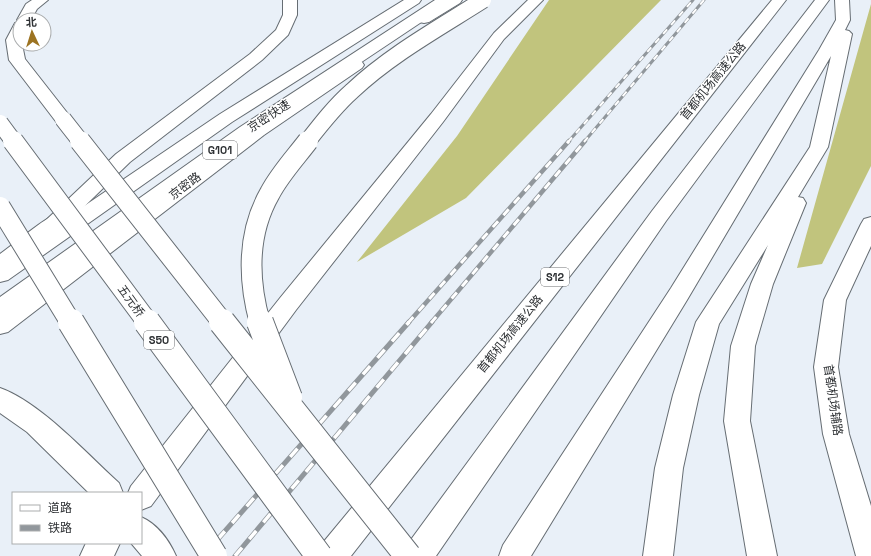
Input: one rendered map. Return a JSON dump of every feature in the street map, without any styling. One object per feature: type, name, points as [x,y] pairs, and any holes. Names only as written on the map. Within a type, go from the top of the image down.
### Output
[{"type":"main road","points":[[28,12],[31,7],[41,0]]},
{"type":"main road","points":[[51,227],[123,158],[256,57],[283,32],[290,15],[290,0]]},
{"type":"main road","name":"G101","points":[[0,266],[51,227],[413,0]]},
{"type":"main road","name":"京密快速","points":[[0,274],[226,118],[413,0]]},
{"type":"main road","name":"京密快速","points":[[0,309],[246,131],[445,0]]},
{"type":"main road","name":"京密路","points":[[0,325],[258,131],[455,0]]},
{"type":"main road","points":[[298,421],[257,314],[251,279],[253,248],[259,221],[267,198],[279,177],[331,112],[368,76],[483,0]]},
{"type":"main road","points":[[142,495],[288,304],[437,118],[499,36],[536,0]]},
{"type":"main road","name":"首都机场高速公路","points":[[332,556],[615,202],[779,0]]},
{"type":"main road","points":[[418,556],[659,216],[822,0]]},
{"type":"main road","points":[[514,556],[679,294],[827,50],[843,20],[842,0]]},
{"type":"main road","points":[[762,556],[750,501],[737,421],[743,346],[762,284],[819,147],[851,0]]},
{"type":"main road","points":[[16,52],[17,60],[298,421],[408,556]]},
{"type":"main road","name":"五元桥","points":[[0,123],[319,556]]},
{"type":"main road","points":[[658,556],[669,468],[686,395],[708,322],[819,147]]},
{"type":"main road","points":[[0,207],[214,556]]},
{"type":"main road","name":"首都机场辅路","points":[[871,224],[835,300],[826,367],[836,434],[871,556]]},
{"type":"main road","points":[[0,399],[36,424],[108,492]]},
{"type":"main road","points":[[142,533],[161,556]]},
{"type":"main road","points":[[95,556],[104,544]]},
{"type":"green space","points":[[549,0],[661,0],[466,198],[357,262],[457,136]]},
{"type":"green space","points":[[871,4],[871,166],[822,264],[797,268]]},
{"type":"railway","points":[[568,142],[693,0]]},
{"type":"railway","points":[[584,142],[704,0]]},
{"type":"railway","points":[[408,323],[569,141]]},
{"type":"railway","points":[[431,323],[585,141]]},
{"type":"railway","points":[[203,556],[409,322]]},
{"type":"railway","points":[[235,556],[432,322]]}]
